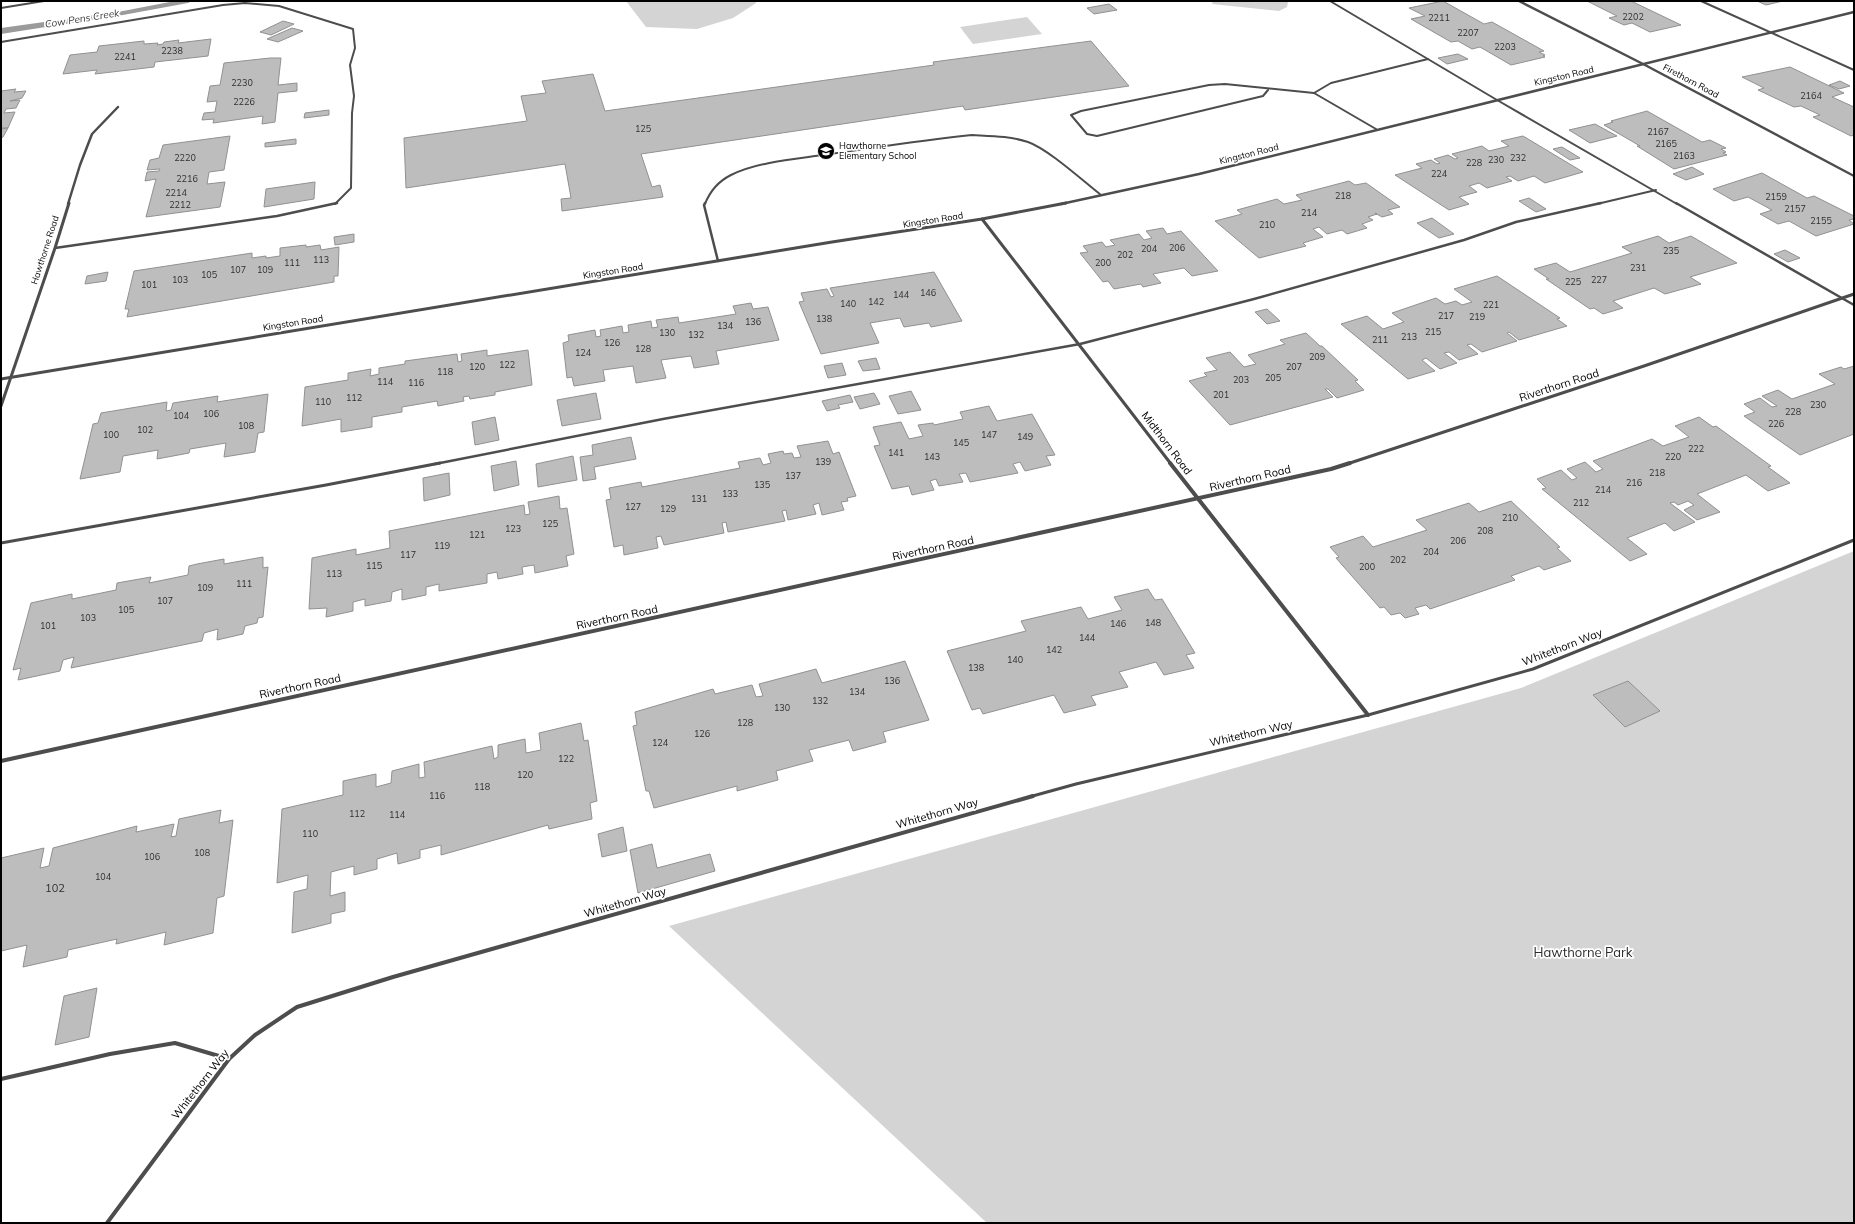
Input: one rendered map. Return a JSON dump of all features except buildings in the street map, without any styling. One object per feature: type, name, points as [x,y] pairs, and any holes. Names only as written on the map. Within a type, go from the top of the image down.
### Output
[{"type":"street","name":"Firethorn Road","points":[[1519,1],[1645,65],[1854,176]]},
{"type":"street","name":"Kingston Road","points":[[1,379],[982,219],[1191,175],[1645,65],[1854,12]]},
{"type":"street","name":"Hawthorne Road","points":[[1,406],[55,248],[80,164],[92,134],[118,106]]},
{"type":"street","name":"Midthorn Road","points":[[982,219],[1080,344],[1198,499],[1368,715]]},
{"type":"street","name":"Riverthorn Road","points":[[1,761],[1331,469],[1644,366],[1854,294]]},
{"type":"lane","points":[[1,8],[44,1]]},
{"type":"lane","points":[[1330,1],[1497,100],[1854,305]]},
{"type":"lane","points":[[1701,1],[1854,70]]},
{"type":"lane","points":[[1,42],[223,4],[279,6],[354,29],[355,48],[350,65],[354,96],[352,113],[352,188],[337,203],[276,216],[55,248]]},
{"type":"lane","points":[[1314,93],[1331,83],[1428,59]]},
{"type":"lane","points":[[1268,90],[1263,96],[1097,136],[1087,134],[1071,115],[1081,111],[1209,85],[1225,84],[1268,90],[1314,93],[1376,129]]},
{"type":"lane","points":[[718,261],[704,205],[709,194],[719,183],[750,168],[790,160],[935,139],[972,135],[1002,136],[1028,142],[1043,150],[1101,195]]},
{"type":"lane","points":[[1,543],[334,484],[663,419],[1080,344],[1254,299],[1464,240],[1516,222],[1656,190]]},
{"type":"lane","name":"Whitethorn Way","points":[[107,1223],[229,1059],[255,1035],[297,1007],[393,977],[1076,784],[1368,715],[1533,669],[1854,540]]},
{"type":"lane","points":[[1,1079],[110,1054],[175,1043],[229,1059]]},
{"type":"green space","points":[[626,1],[756,1],[756,3],[733,18],[697,29],[646,27]]},
{"type":"green space","points":[[1213,1],[1288,2],[1287,7],[1279,11],[1212,4]]},
{"type":"green space","points":[[1027,17],[1042,34],[973,44],[960,27]]},
{"type":"green space","name":"Hawthorne Park","points":[[1854,551],[1854,1223],[987,1223],[669,926],[1521,688]]},
{"type":"waterway","name":"Cow Pens Creek","points":[[1,31],[123,13],[188,1]]},
{"type":"place","name":"Hawthorne Elementary School","points":[[826,151]]}]
